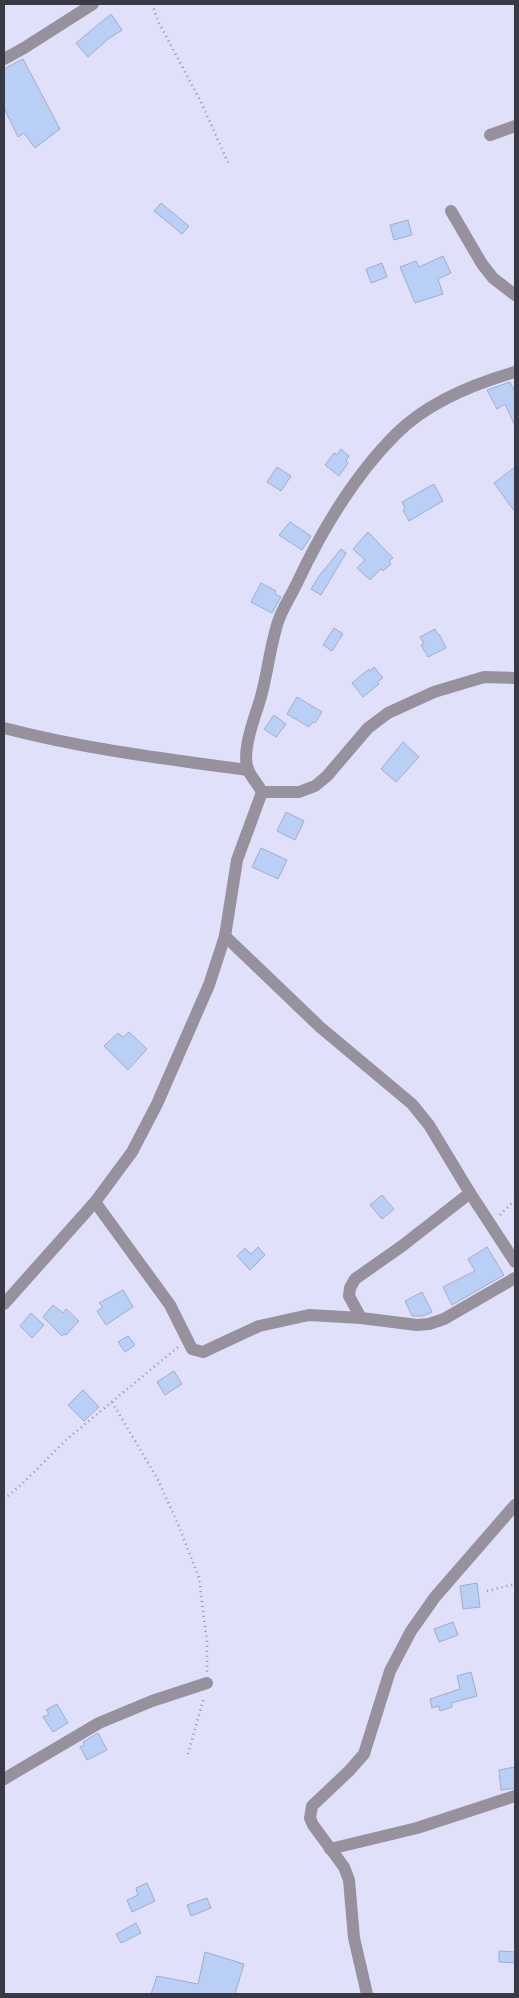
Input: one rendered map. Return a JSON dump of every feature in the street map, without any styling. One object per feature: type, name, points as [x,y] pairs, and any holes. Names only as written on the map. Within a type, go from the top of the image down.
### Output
[{"type":"street","points":[[4,58],[24,48],[93,4]]},
{"type":"street","points":[[490,135],[515,126]]},
{"type":"street","points":[[451,210],[482,264],[493,278],[515,295]]},
{"type":"street","points":[[262,792],[248,770],[247,756],[250,729],[260,699],[279,619],[312,552],[352,484],[396,434],[420,414],[472,386],[515,372]]},
{"type":"street","points":[[262,792],[299,792],[315,786],[327,776],[368,728],[388,713],[434,692],[484,677],[515,678]]},
{"type":"street","points":[[4,728],[116,752],[248,770]]},
{"type":"street","points":[[4,1304],[95,1202],[132,1152],[157,1104],[209,985],[225,936],[237,860],[262,792]]},
{"type":"street","points":[[225,936],[320,1026],[412,1104],[429,1125],[489,1224],[515,1262]]},
{"type":"street","points":[[361,1318],[349,1296],[350,1288],[355,1279],[402,1246],[470,1193]]},
{"type":"street","points":[[95,1202],[170,1305],[192,1349],[204,1352],[259,1326],[309,1315],[361,1318],[416,1325],[429,1324],[444,1319],[515,1278]]},
{"type":"street","points":[[367,1994],[354,1938],[349,1880],[344,1867],[313,1825],[310,1812],[312,1806],[364,1754],[390,1671],[411,1631],[435,1597],[515,1505]]},
{"type":"street","points":[[4,1779],[99,1723],[152,1701],[207,1683]]},
{"type":"street","points":[[330,1849],[417,1828],[515,1796]]},
{"type":"path","points":[[152,4],[201,102],[229,166]]},
{"type":"path","points":[[489,1224],[515,1200]]},
{"type":"path","points":[[4,1499],[21,1485],[67,1439],[186,1340]]},
{"type":"path","points":[[112,1402],[157,1478],[200,1578],[207,1642],[207,1683],[188,1754]]},
{"type":"path","points":[[487,1591],[515,1584]]},
{"type":"building","points":[[111,14],[122,30],[108,39],[88,57],[76,43]]},
{"type":"building","points":[[23,59],[60,129],[35,148],[24,133],[18,137],[4,108],[4,69]]},
{"type":"building","points":[[161,203],[189,226],[182,234],[154,211]]},
{"type":"building","points":[[408,220],[412,235],[394,240],[390,225]]},
{"type":"building","points":[[443,256],[451,273],[438,279],[443,294],[415,303],[400,267],[416,261],[419,267]]},
{"type":"building","points":[[382,263],[387,277],[371,283],[366,269]]},
{"type":"building","points":[[510,382],[515,392],[515,426],[505,404],[497,409],[487,390]]},
{"type":"building","points":[[341,449],[349,456],[346,461],[348,463],[339,476],[325,465],[334,453],[337,455]]},
{"type":"building","points":[[277,467],[291,476],[281,491],[267,482]]},
{"type":"building","points":[[515,467],[515,512],[494,483]]},
{"type":"building","points":[[434,484],[443,501],[409,521],[403,510],[405,508],[402,502]]},
{"type":"building","points":[[290,522],[311,536],[302,550],[279,535]]},
{"type":"building","points":[[368,532],[393,558],[389,561],[391,564],[383,571],[381,569],[370,580],[357,568],[365,560],[353,549]]},
{"type":"building","points":[[341,549],[346,553],[321,595],[311,589]]},
{"type":"building","points":[[261,583],[276,591],[275,594],[281,597],[272,613],[251,602]]},
{"type":"building","points":[[334,628],[343,634],[332,651],[323,645]]},
{"type":"building","points":[[435,629],[446,648],[428,657],[421,645],[424,644],[420,637]]},
{"type":"building","points":[[374,667],[383,678],[377,682],[379,684],[363,697],[352,683]]},
{"type":"building","points":[[297,697],[322,712],[315,723],[313,722],[309,727],[287,714]]},
{"type":"building","points":[[274,715],[286,724],[276,737],[264,729]]},
{"type":"building","points":[[403,742],[419,757],[396,782],[381,769]]},
{"type":"building","points":[[286,812],[304,821],[295,840],[277,831]]},
{"type":"building","points":[[261,848],[287,860],[278,879],[252,867]]},
{"type":"building","points":[[129,1032],[147,1049],[128,1070],[104,1046],[118,1033],[123,1037]]},
{"type":"building","points":[[382,1195],[394,1209],[382,1219],[370,1205]]},
{"type":"building","points":[[258,1247],[265,1255],[250,1270],[237,1256],[245,1248],[251,1254]]},
{"type":"building","points":[[487,1247],[504,1275],[452,1305],[443,1287],[475,1271],[468,1259]]},
{"type":"building","points":[[123,1290],[133,1307],[106,1325],[97,1311],[103,1307],[99,1303]]},
{"type":"building","points":[[422,1292],[432,1312],[423,1316],[412,1316],[405,1301]]},
{"type":"building","points":[[53,1305],[63,1313],[66,1309],[79,1321],[66,1335],[62,1336],[43,1317]]},
{"type":"building","points":[[31,1313],[44,1325],[32,1338],[20,1326]]},
{"type":"building","points":[[128,1336],[135,1345],[125,1352],[118,1342]]},
{"type":"building","points":[[174,1371],[182,1384],[165,1395],[157,1382]]},
{"type":"building","points":[[83,1390],[99,1407],[84,1421],[68,1405]]},
{"type":"building","points":[[477,1583],[480,1607],[463,1609],[460,1586]]},
{"type":"building","points":[[453,1622],[458,1635],[439,1642],[434,1629]]},
{"type":"building","points":[[471,1672],[477,1696],[451,1703],[452,1707],[440,1711],[439,1706],[432,1708],[430,1699],[460,1689],[457,1676]]},
{"type":"building","points":[[57,1704],[68,1723],[53,1732],[43,1717],[49,1714],[46,1710]]},
{"type":"building","points":[[98,1733],[107,1750],[87,1760],[80,1747],[84,1745],[83,1742]]},
{"type":"building","points":[[515,1767],[515,1788],[501,1790],[499,1770]]},
{"type":"building","points":[[147,1883],[155,1901],[132,1912],[127,1900],[138,1895],[136,1888]]},
{"type":"building","points":[[207,1898],[211,1908],[191,1916],[187,1905]]},
{"type":"building","points":[[136,1923],[141,1933],[121,1943],[116,1934]]},
{"type":"building","points":[[499,1951],[515,1952],[515,1963],[499,1962]]},
{"type":"building","points":[[205,1952],[244,1964],[235,1994],[151,1994],[157,1976],[198,1984]]}]
